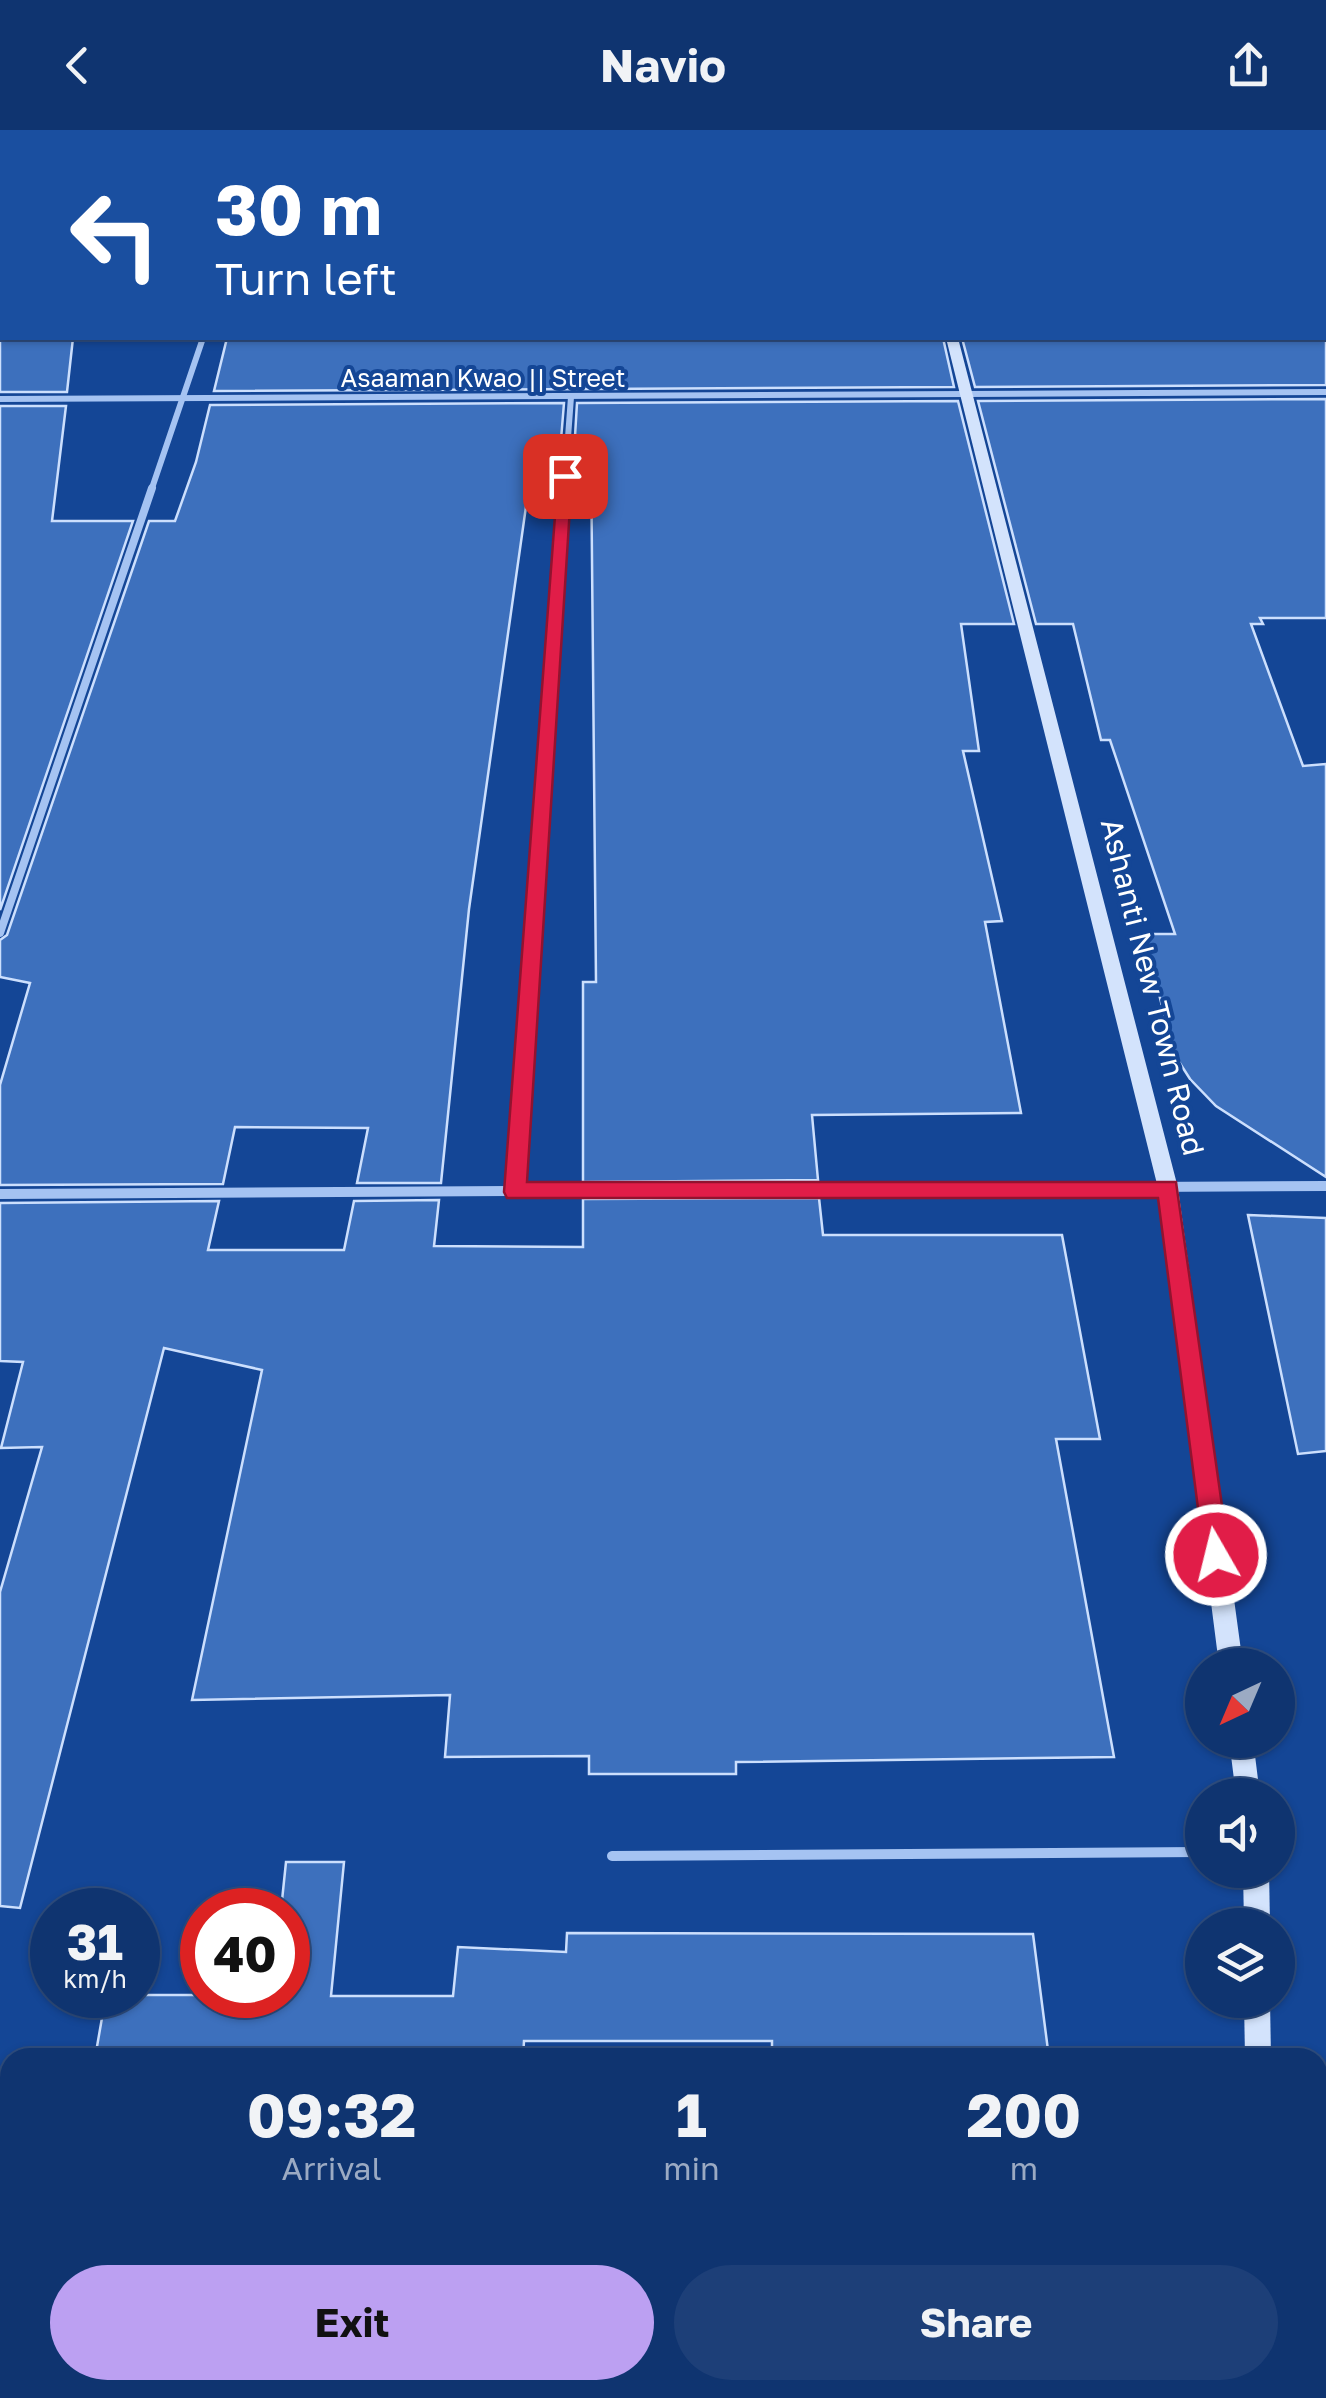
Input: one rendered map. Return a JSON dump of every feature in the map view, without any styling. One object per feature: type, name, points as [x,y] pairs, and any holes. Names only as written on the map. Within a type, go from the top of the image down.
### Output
[{"type":"street","points":[[0,934],[202,340]]},
{"type":"street","name":"Ashanti New Town Road","points":[[952,340],[1168,1188],[1229,1648]]},
{"type":"street","name":"Asaaman Kwao || Street","points":[[0,399],[1326,392]]},
{"type":"street","points":[[515,1192],[571,397]]},
{"type":"street","points":[[0,1194],[1326,1186]]},
{"type":"street","points":[[1257,2018],[1258,2048]]},
{"type":"lane","points":[[612,1856],[1185,1852]]},
{"type":"building","points":[[0,340],[73,340],[67,392],[0,392]]},
{"type":"building","points":[[227,340],[943,340],[954,387],[214,391]]},
{"type":"building","points":[[963,340],[1326,340],[1326,385],[975,387]]},
{"type":"building","points":[[1326,399],[1326,618],[1260,618],[1263,624],[1251,624],[1303,766],[1326,764],[1326,1177],[1216,1106],[1190,1079],[1174,1054],[1144,934],[1175,934],[1110,740],[1101,740],[1073,624],[1036,624],[978,401]]},
{"type":"building","points":[[958,401],[1014,624],[961,624],[979,751],[963,751],[1002,921],[985,922],[1021,1113],[812,1115],[818,1180],[583,1182],[583,982],[596,982],[591,454],[574,453],[577,403]]},
{"type":"building","points":[[564,403],[560,452],[534,450],[469,909],[441,1183],[357,1183],[368,1128],[235,1127],[223,1184],[0,1185],[0,1085],[30,983],[0,977],[0,940],[7,935],[149,521],[175,521],[196,462],[210,405]]},
{"type":"building","points":[[0,406],[66,406],[52,521],[133,521],[0,910]]},
{"type":"building","points":[[819,1198],[823,1235],[1062,1235],[1100,1439],[1056,1439],[1114,1757],[736,1762],[736,1774],[589,1774],[589,1756],[445,1757],[450,1695],[192,1700],[262,1370],[164,1348],[20,1908],[0,1906],[0,1592],[42,1447],[1,1448],[23,1362],[0,1361],[0,1203],[219,1201],[208,1250],[344,1250],[354,1201],[439,1200],[434,1246],[583,1247],[583,1199]]},
{"type":"building","points":[[1248,1215],[1326,1218],[1326,1451],[1298,1454]]},
{"type":"building","points":[[286,1862],[344,1862],[331,1996],[453,1996],[458,1947],[566,1952],[567,1933],[1033,1934],[1048,2048],[772,2048],[772,2041],[524,2041],[524,2048],[97,2048],[102,2018],[160,2018],[160,1995],[180,1995],[180,2018],[310,2018],[310,1888],[283,1888]]},
{"type":"route","points":[[565,476],[515,1192],[1168,1188],[1216,1555]]}]
